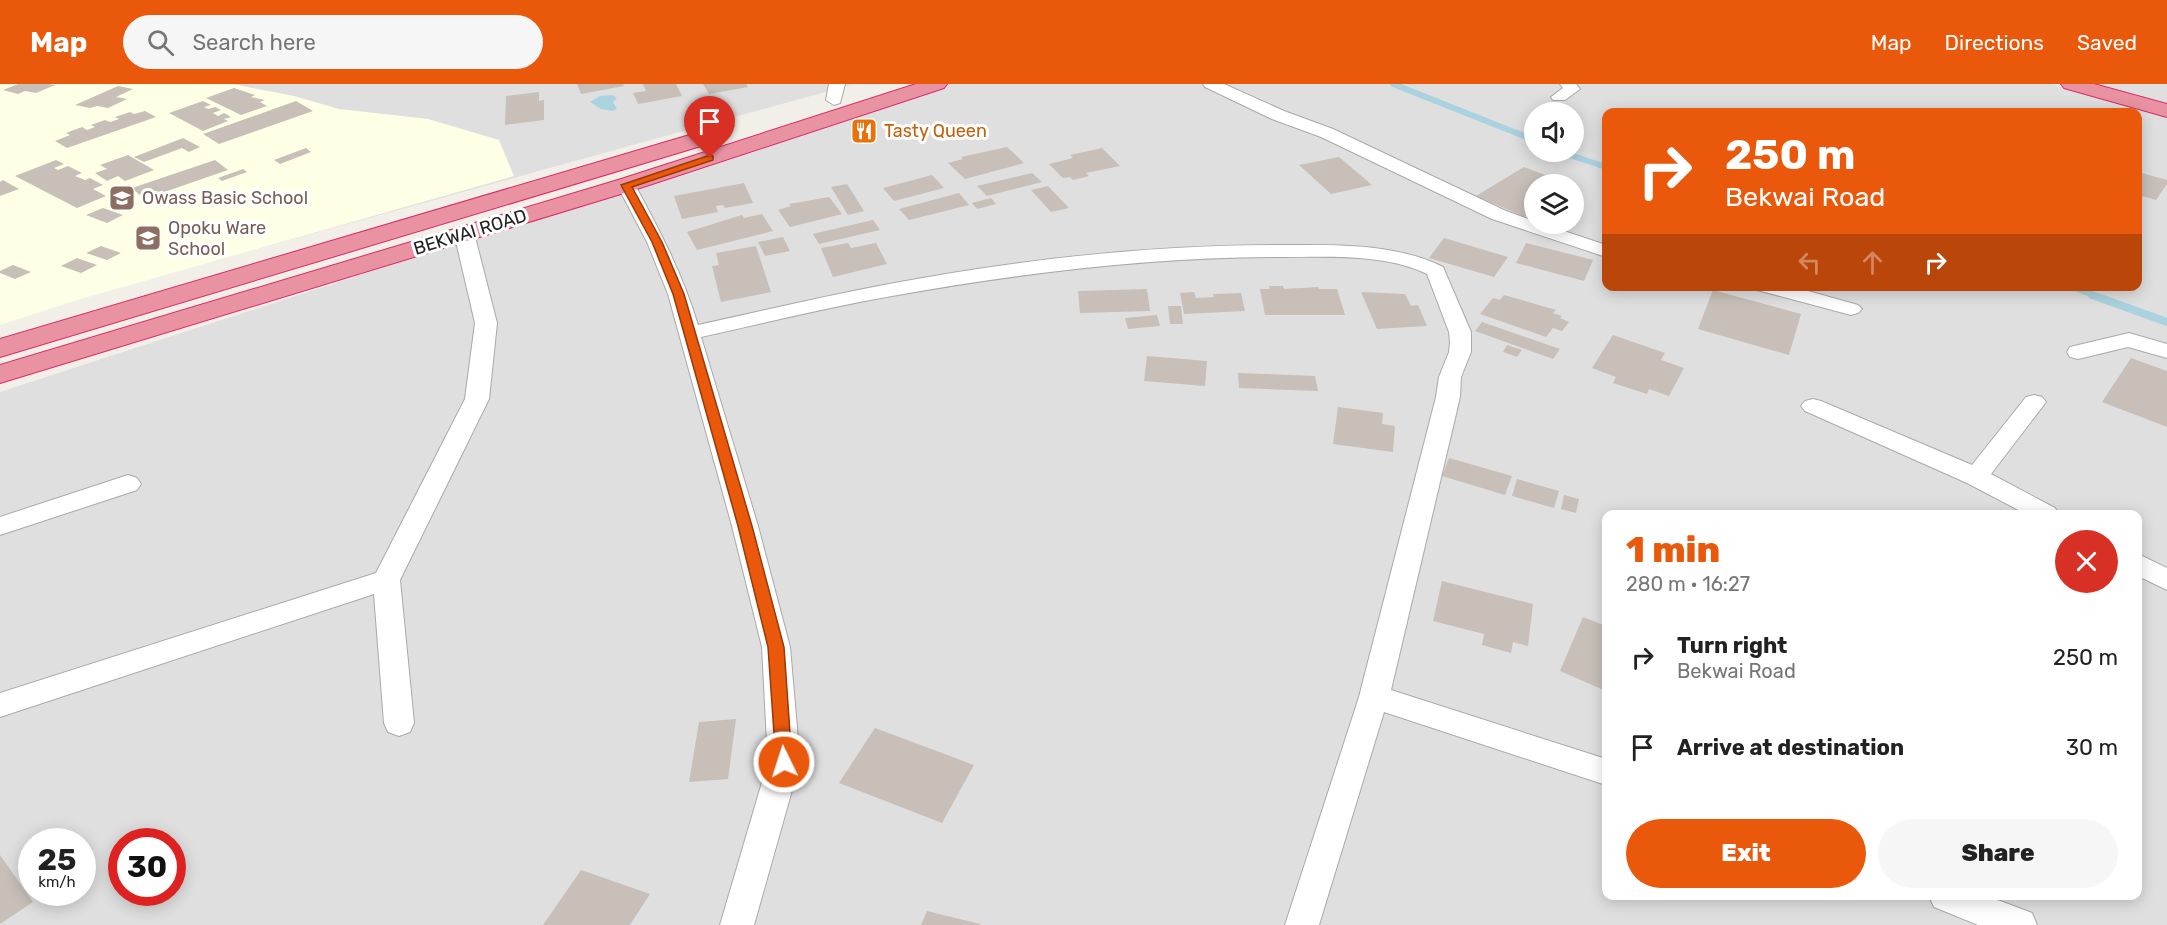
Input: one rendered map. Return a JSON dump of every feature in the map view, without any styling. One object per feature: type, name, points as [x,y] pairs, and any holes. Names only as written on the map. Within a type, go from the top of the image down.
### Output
[{"type":"highway","name":"BEKWAI ROAD","points":[[0,348],[835,92],[884,84]]},
{"type":"highway","name":"BEKWAI ROAD","points":[[0,374],[626,185],[937,84]]},
{"type":"highway","points":[[2071,84],[2167,111]]},
{"type":"highway","points":[[391,230],[404,252]]},
{"type":"street","points":[[1210,84],[1278,115],[1327,133],[1499,215],[1602,250]]},
{"type":"street","points":[[626,185],[657,242],[678,294],[776,647],[784,762],[738,925]]},
{"type":"street","points":[[399,723],[386,580],[477,399],[486,323],[464,233]]},
{"type":"street","points":[[690,333],[890,290],[1048,265],[1174,253],[1260,250],[1342,252],[1412,261],[1430,267],[1440,277],[1460,332],[1460,352],[1450,376],[1445,408],[1374,697],[1302,925]]},
{"type":"street","points":[[1783,291],[1851,309]]},
{"type":"street","points":[[2078,352],[2129,340],[2167,351]]},
{"type":"street","points":[[1976,477],[2034,402]]},
{"type":"street","points":[[1813,406],[1976,477],[2036,510]]},
{"type":"street","points":[[0,526],[128,484]]},
{"type":"street","points":[[2142,566],[2167,580]]},
{"type":"street","points":[[0,705],[386,580]]},
{"type":"street","points":[[1374,697],[1602,771]]},
{"type":"street","points":[[1956,900],[2020,925]]},
{"type":"shaded area","name":"Opoku Ware School","points":[[0,84],[854,84],[0,320]]},
{"type":"shaded area","name":"Opoku Ware School","points":[[0,84],[232,84],[294,96],[339,109],[428,119],[499,140],[514,176],[77,300],[0,325]]},
{"type":"shaded area","points":[[947,84],[2051,84],[2138,108],[1602,108],[1602,291],[2142,291],[2142,109],[2167,116],[2167,925],[0,925],[0,392]]},
{"type":"shaded area","points":[[2087,84],[2167,84],[2167,106]]},
{"type":"water","points":[[612,95],[617,98],[613,102],[617,109],[613,111],[601,109],[590,102],[600,96]]},
{"type":"building","points":[[18,84],[55,85],[36,93],[25,91],[18,94],[3,90]]},
{"type":"building","points":[[577,84],[623,84],[624,86],[581,94]]},
{"type":"building","points":[[643,84],[676,84],[682,96],[638,104],[633,93],[646,91]]},
{"type":"building","points":[[703,84],[746,84],[748,87],[709,94]]},
{"type":"building","points":[[118,86],[133,89],[116,97],[127,99],[108,108],[75,105]]},
{"type":"building","points":[[234,88],[255,95],[251,97],[265,100],[260,102],[267,106],[241,115],[206,98]]},
{"type":"building","points":[[539,92],[539,101],[544,100],[544,120],[505,125],[506,96]]},
{"type":"building","points":[[203,101],[211,105],[204,107],[208,109],[215,107],[221,110],[213,113],[218,116],[224,113],[231,117],[224,119],[228,121],[203,131],[169,113]]},
{"type":"building","points":[[296,101],[313,111],[219,144],[203,134]]},
{"type":"building","points":[[145,111],[156,117],[67,148],[55,141],[70,135],[66,133],[82,127],[87,130],[95,127],[91,125],[105,120],[110,122],[119,119],[115,117],[130,112],[134,114]]},
{"type":"building","points":[[183,138],[200,147],[189,152],[182,148],[144,162],[134,157]]},
{"type":"building","points":[[1007,147],[1024,163],[965,179],[948,163],[963,159],[961,157]]},
{"type":"building","points":[[306,148],[311,152],[280,164],[274,160]]},
{"type":"building","points":[[1102,148],[1120,166],[1086,173],[1089,176],[1073,180],[1070,177],[1063,178],[1049,164],[1073,158],[1070,155]]},
{"type":"building","points":[[128,155],[154,170],[125,181],[118,176],[107,181],[95,173],[107,169],[100,165]]},
{"type":"building","points":[[1339,157],[1372,185],[1331,194],[1299,165]]},
{"type":"building","points":[[56,160],[64,164],[54,168],[58,170],[68,166],[82,173],[75,176],[85,180],[90,178],[103,185],[93,189],[106,196],[77,208],[15,176]]},
{"type":"building","points":[[215,160],[228,170],[144,199],[132,188]]},
{"type":"building","points":[[1524,167],[1542,174],[1524,174],[1524,217],[1476,196]]},
{"type":"building","points":[[243,169],[247,172],[222,181],[218,178]]},
{"type":"building","points":[[1032,173],[1042,182],[987,196],[977,186]]},
{"type":"building","points":[[2142,173],[2167,180],[2167,184],[2156,200],[2142,196]]},
{"type":"building","points":[[932,175],[944,188],[894,201],[883,188]]},
{"type":"building","points":[[3,180],[19,189],[0,196],[0,182]]},
{"type":"building","points":[[744,183],[753,203],[725,208],[723,205],[716,206],[718,212],[682,219],[674,196]]},
{"type":"building","points":[[847,184],[864,211],[848,215],[831,187]]},
{"type":"building","points":[[1048,186],[1069,208],[1051,212],[1031,190]]},
{"type":"building","points":[[959,193],[969,205],[909,220],[899,209]]},
{"type":"building","points":[[829,197],[842,214],[790,227],[778,210],[791,206],[789,204]]},
{"type":"building","points":[[991,198],[996,204],[977,209],[972,203]]},
{"type":"building","points":[[103,208],[123,215],[107,223],[86,215]]},
{"type":"building","points":[[762,214],[773,231],[697,250],[687,232],[742,215],[744,218]]},
{"type":"building","points":[[873,220],[880,230],[819,244],[813,234]]},
{"type":"building","points":[[783,237],[790,251],[765,256],[758,242]]},
{"type":"building","points":[[1444,238],[1508,257],[1494,277],[1429,258]]},
{"type":"building","points":[[848,243],[851,248],[876,243],[887,264],[833,277],[821,248]]},
{"type":"building","points":[[1526,243],[1593,260],[1584,281],[1516,263]]},
{"type":"building","points":[[101,246],[121,253],[107,260],[86,253]]},
{"type":"building","points":[[756,246],[771,292],[721,302],[712,266],[719,265],[716,253]]},
{"type":"building","points":[[77,258],[97,265],[81,273],[61,266]]},
{"type":"building","points":[[13,265],[31,272],[15,279],[0,273]]},
{"type":"building","points":[[1269,286],[1283,286],[1284,289],[1318,287],[1319,289],[1337,289],[1345,315],[1265,315],[1260,289],[1270,289]]},
{"type":"building","points":[[1147,289],[1150,311],[1080,313],[1078,291]]},
{"type":"building","points":[[1713,291],[1801,314],[1789,355],[1698,329]]},
{"type":"building","points":[[1194,292],[1196,298],[1214,297],[1213,294],[1241,293],[1245,311],[1184,314],[1180,293]]},
{"type":"building","points":[[1361,292],[1405,294],[1411,306],[1418,305],[1427,326],[1377,329]]},
{"type":"building","points":[[1504,295],[1556,310],[1553,313],[1569,322],[1562,331],[1553,328],[1546,337],[1480,314],[1493,298],[1500,300]]},
{"type":"building","points":[[1168,306],[1181,306],[1183,324],[1170,324]]},
{"type":"building","points":[[1157,315],[1160,326],[1128,329],[1125,318]]},
{"type":"building","points":[[1482,322],[1560,349],[1553,359],[1475,331]]},
{"type":"building","points":[[1613,335],[1665,353],[1661,360],[1684,368],[1669,396],[1649,389],[1647,394],[1613,383],[1616,377],[1592,368]]},
{"type":"building","points":[[1507,345],[1522,350],[1517,357],[1503,352]]},
{"type":"building","points":[[1147,356],[1207,361],[1205,386],[1144,381]]},
{"type":"building","points":[[2131,358],[2167,371],[2167,427],[2102,402]]},
{"type":"building","points":[[1238,373],[1315,376],[1318,391],[1239,388]]},
{"type":"building","points":[[1338,407],[1383,413],[1382,424],[1395,426],[1393,452],[1333,444]]},
{"type":"building","points":[[1449,458],[1512,476],[1505,495],[1442,476]]},
{"type":"building","points":[[1517,479],[1559,491],[1554,508],[1512,496]]},
{"type":"building","points":[[1564,495],[1579,499],[1576,513],[1561,509]]},
{"type":"building","points":[[1442,581],[1533,604],[1528,646],[1513,642],[1511,653],[1482,645],[1484,634],[1433,621]]},
{"type":"building","points":[[1583,617],[1602,624],[1602,689],[1560,671]]},
{"type":"building","points":[[736,719],[728,779],[689,782],[699,722]]},
{"type":"building","points":[[875,728],[974,765],[942,823],[839,783]]},
{"type":"building","points":[[0,855],[18,881],[18,906],[27,906],[0,924]]},
{"type":"building","points":[[581,870],[650,894],[630,925],[543,925]]},
{"type":"building","points":[[927,911],[980,924],[980,925],[921,925]]},
{"type":"waterway","points":[[1393,84],[1524,136]]},
{"type":"waterway","points":[[1584,160],[1602,166]]},
{"type":"waterway","points":[[2082,291],[2096,296]]},
{"type":"waterway","points":[[2092,295],[2167,322]]},
{"type":"place","name":"Tasty Queen","points":[[864,131]]},
{"type":"place","name":"Owass Basic School","points":[[122,198]]},
{"type":"place","name":"Opoku Ware School","points":[[148,238]]},
{"type":"route","points":[[710,158],[626,185],[657,242],[678,294],[745,526],[776,647],[784,762]]}]
